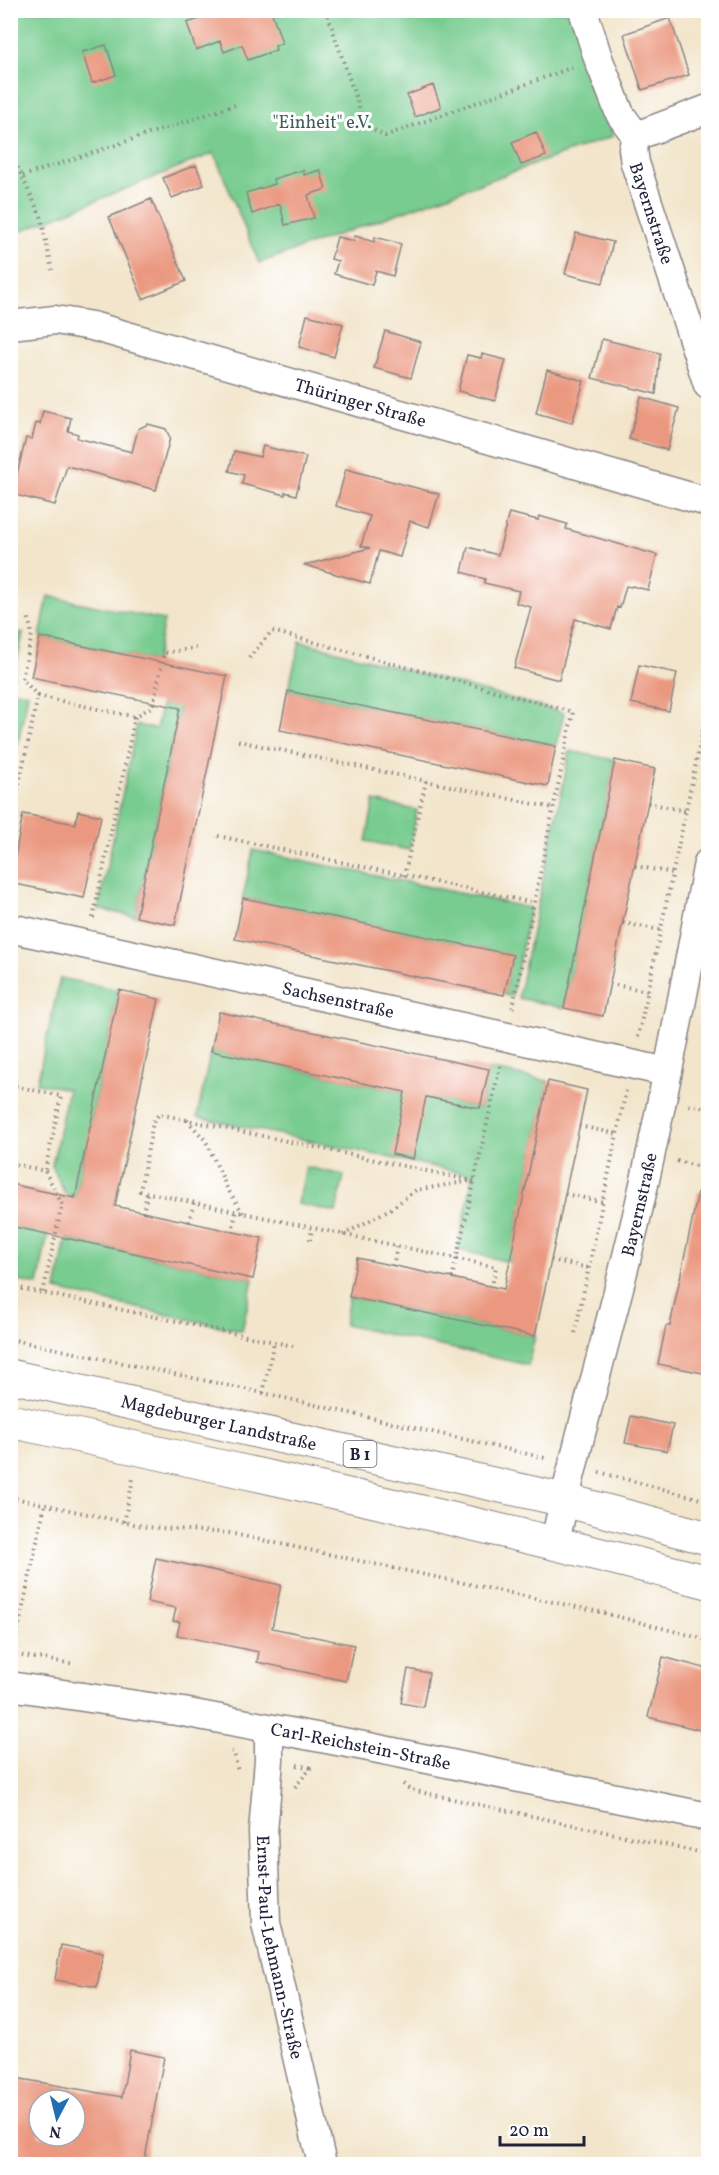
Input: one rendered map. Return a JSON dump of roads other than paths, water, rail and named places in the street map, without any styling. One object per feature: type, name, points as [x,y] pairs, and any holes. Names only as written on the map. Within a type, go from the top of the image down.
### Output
[{"type":"main road","name":"Magdeburger Landstraße","points":[[10,1376],[564,1500],[708,1538]]},
{"type":"main road","name":"B 1","points":[[10,1421],[302,1483],[555,1542],[708,1582]]},
{"type":"street","name":"Bayernstraße","points":[[583,10],[598,58],[620,114],[636,136],[633,149],[635,163],[708,385]]},
{"type":"street","points":[[636,136],[708,109]]},
{"type":"street","name":"Thüringer Straße","points":[[10,325],[55,320],[92,326],[708,502]]},
{"type":"street","name":"Bayernstraße","points":[[555,1542],[642,1193],[708,863]]},
{"type":"street","name":"Sachsenstraße","points":[[10,928],[667,1072]]},
{"type":"street","name":"Carl-Reichstein-Straße","points":[[10,1686],[183,1712],[381,1749],[708,1817]]},
{"type":"street","name":"Ernst-Paul-Lehmann-Straße","points":[[269,1729],[269,1760],[262,1832],[266,1923],[322,2164]]},
{"type":"park label","name":"\"Einheit\" e.V.","points":[[322,122]]}]
